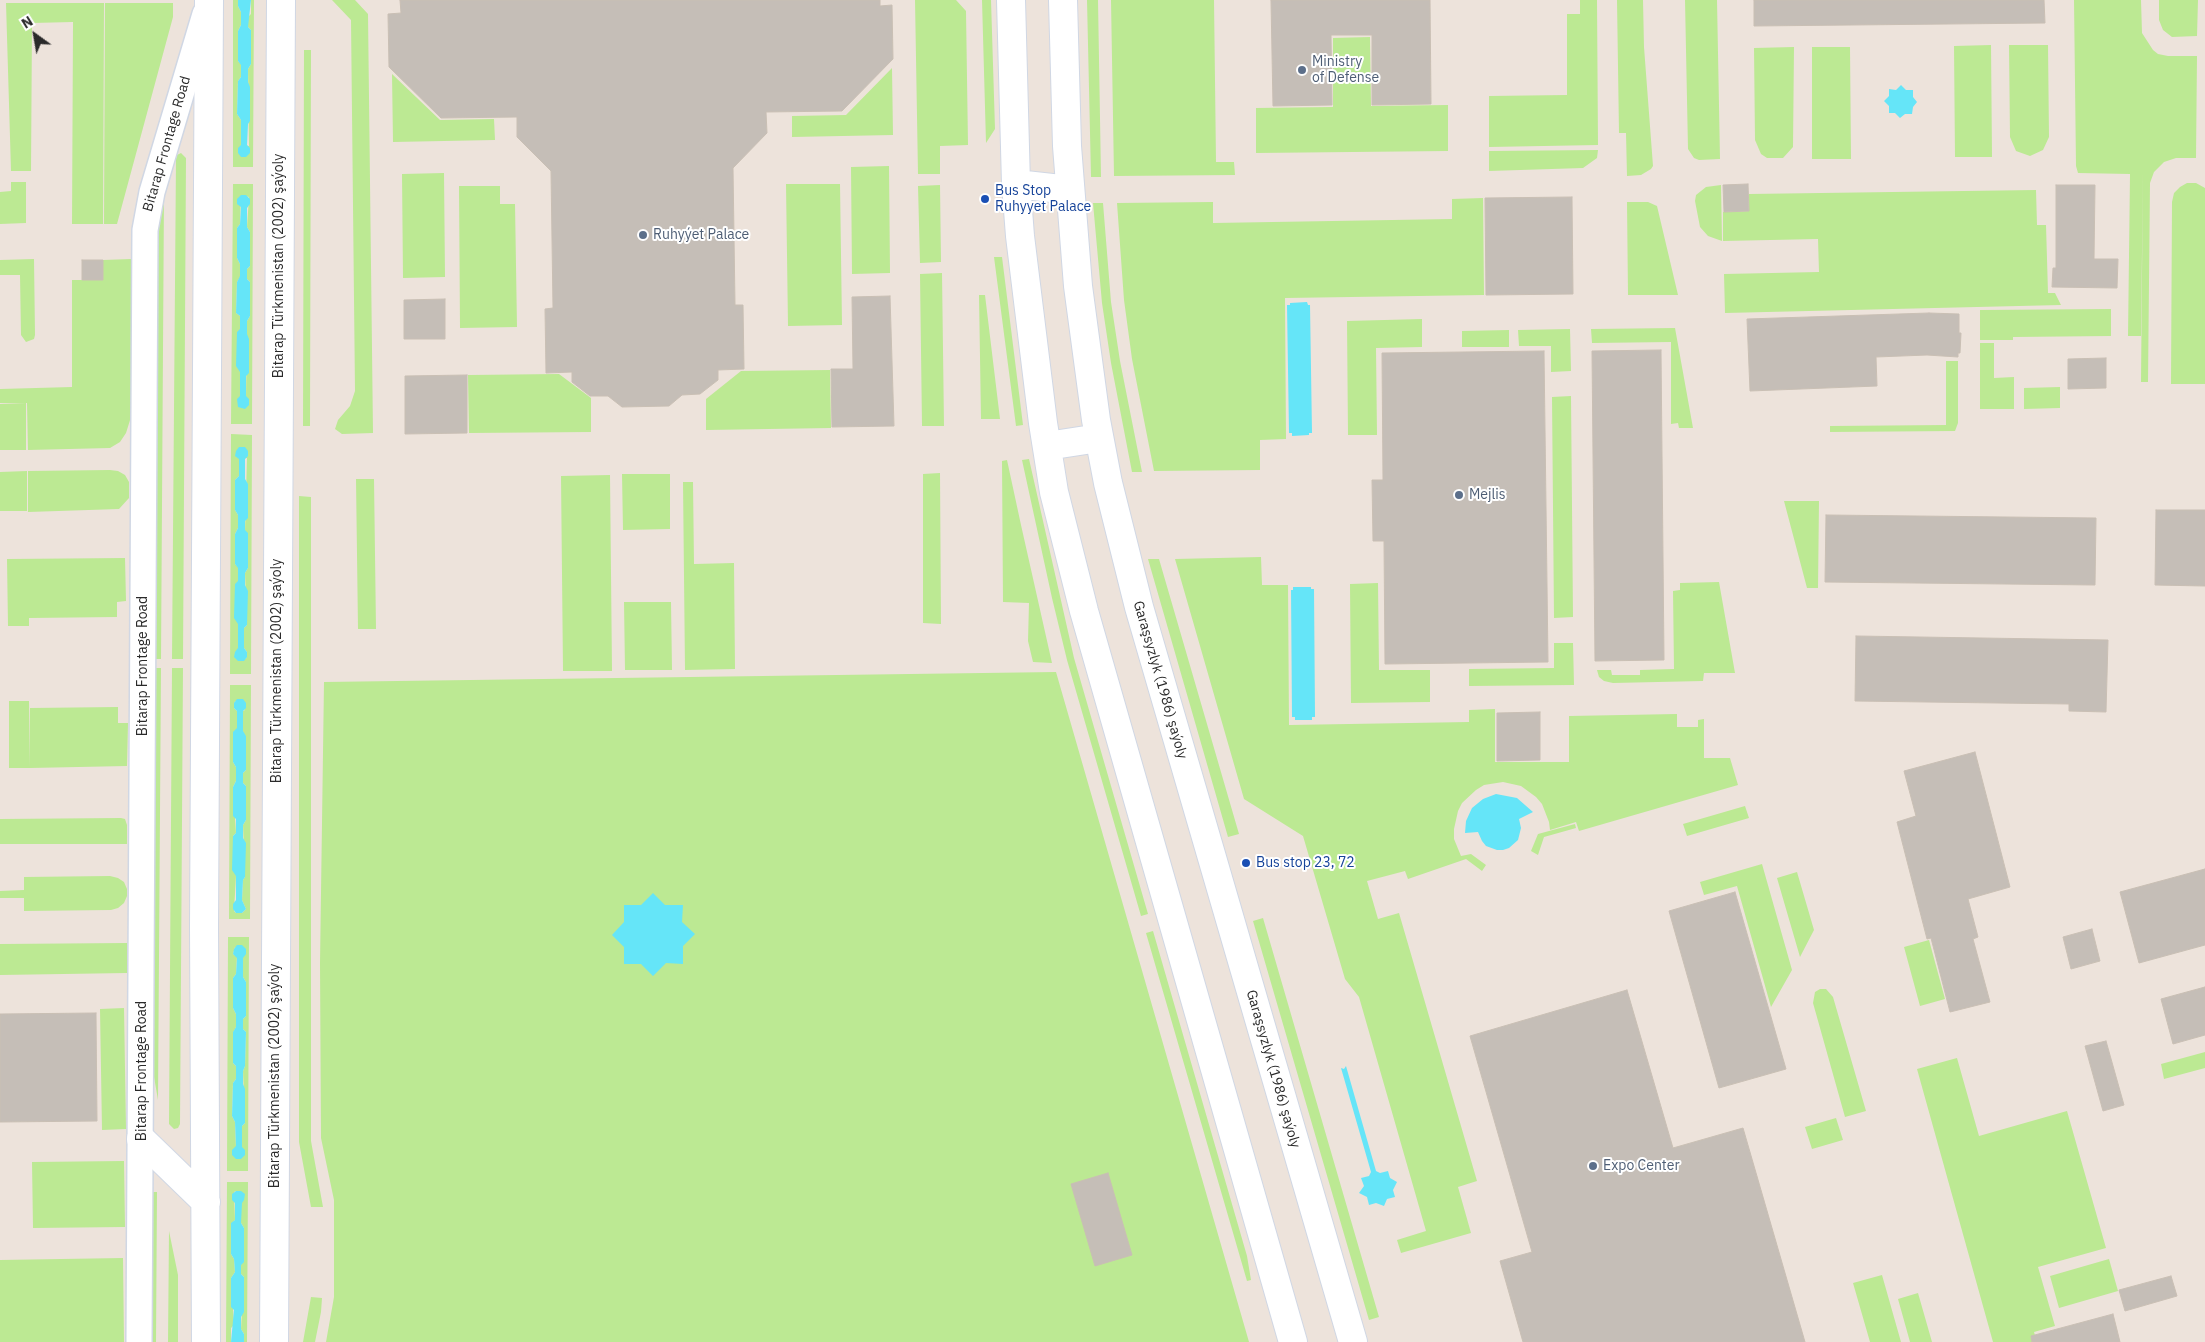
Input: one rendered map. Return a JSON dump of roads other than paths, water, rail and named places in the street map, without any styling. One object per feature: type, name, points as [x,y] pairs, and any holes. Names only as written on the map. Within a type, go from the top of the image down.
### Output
[{"type":"main road","points":[[206,1342],[204,927],[209,0]]},
{"type":"main road","name":"Bitarap Türkmenistan (2002) şaýoly","points":[[274,1342],[281,0]]},
{"type":"main road","points":[[1011,0],[1016,184],[1020,236],[1054,492],[1084,611],[1293,1342]]},
{"type":"main road","name":"Garaşsyzlyk (1986) şaýoly","points":[[1062,0],[1070,190],[1078,286],[1099,438],[1139,607],[1352,1342]]},
{"type":"main road","points":[[1016,184],[1070,190]]},
{"type":"main road","points":[[1047,446],[1099,438]]},
{"type":"main road","points":[[141,1139],[206,1202]]},
{"type":"street","name":"Bitarap Frontage Road","points":[[140,1342],[145,230],[152,192],[209,0]]},
{"type":"water","points":[[238,0],[251,0],[248,27],[251,30],[251,64],[248,69],[250,121],[248,124],[247,145],[250,148],[250,153],[246,157],[241,157],[238,153],[238,148],[241,145],[241,120],[237,114],[238,81],[241,77],[241,65],[238,61],[238,31],[241,25],[241,12]]},
{"type":"water","points":[[1901,85],[1906,90],[1913,90],[1913,97],[1917,102],[1913,107],[1912,114],[1905,114],[1900,118],[1895,113],[1889,113],[1889,106],[1884,101],[1889,96],[1889,89],[1896,90]]},
{"type":"water","points":[[241,195],[246,195],[250,199],[250,204],[247,208],[247,227],[250,232],[250,266],[247,269],[247,279],[250,282],[250,316],[247,321],[249,373],[246,376],[246,396],[249,399],[249,405],[245,409],[238,407],[240,372],[236,366],[237,332],[240,329],[240,316],[236,313],[237,282],[240,276],[240,264],[237,258],[237,228],[240,224],[241,207],[237,204],[237,199]]},
{"type":"water","points":[[1307,302],[1310,305],[1312,433],[1309,433],[1309,435],[1292,436],[1292,433],[1289,433],[1287,305],[1290,305],[1290,303]]},
{"type":"water","points":[[239,447],[245,447],[248,451],[248,456],[245,459],[245,479],[248,484],[248,518],[245,521],[245,530],[248,533],[248,568],[245,573],[245,585],[248,591],[247,625],[244,628],[244,648],[247,652],[247,657],[244,661],[238,661],[234,657],[238,648],[238,624],[234,618],[235,584],[238,581],[238,568],[235,564],[235,534],[238,528],[238,515],[235,510],[235,480],[239,476],[239,459],[235,456]]},
{"type":"water","points":[[1293,587],[1311,587],[1311,589],[1314,589],[1315,717],[1312,717],[1312,720],[1295,720],[1295,717],[1292,717],[1291,590],[1293,590]]},
{"type":"water","points":[[237,699],[243,699],[246,703],[246,708],[243,711],[243,731],[246,736],[246,770],[243,773],[243,783],[246,786],[246,820],[243,825],[243,838],[246,843],[242,900],[246,909],[242,913],[236,913],[233,909],[233,904],[236,900],[236,876],[232,870],[233,836],[236,833],[236,819],[233,816],[233,787],[236,781],[236,767],[233,762],[233,732],[237,728],[237,711],[234,708],[234,703]]},
{"type":"water","points":[[1496,794],[1517,798],[1533,812],[1519,819],[1521,828],[1518,840],[1509,848],[1503,850],[1486,846],[1478,832],[1465,833],[1466,821],[1472,808],[1483,799]]},
{"type":"water","points":[[653,893],[665,905],[683,905],[682,922],[695,934],[683,946],[683,964],[666,963],[653,976],[641,964],[624,964],[624,947],[612,935],[624,922],[624,905],[641,905]]},
{"type":"water","points":[[237,945],[242,945],[246,949],[246,954],[243,958],[243,977],[246,982],[246,1016],[243,1019],[243,1029],[246,1032],[245,1066],[243,1071],[245,1123],[242,1126],[242,1147],[245,1150],[245,1155],[241,1159],[236,1159],[232,1155],[232,1150],[236,1146],[235,1122],[232,1116],[233,1083],[236,1079],[236,1066],[233,1063],[233,1032],[236,1027],[236,1014],[233,1008],[233,978],[236,974],[237,958],[233,954]]},
{"type":"water","points":[[1346,1066],[1376,1171],[1380,1173],[1388,1171],[1390,1178],[1397,1182],[1393,1190],[1395,1197],[1387,1199],[1384,1206],[1376,1203],[1369,1205],[1367,1197],[1359,1193],[1364,1186],[1361,1178],[1369,1176],[1371,1172],[1341,1068],[1344,1069]]},
{"type":"water","points":[[236,1191],[241,1191],[245,1194],[242,1203],[241,1223],[244,1228],[244,1262],[241,1265],[241,1274],[244,1277],[244,1312],[241,1317],[241,1329],[244,1334],[244,1342],[231,1342],[234,1310],[231,1307],[231,1278],[235,1272],[234,1259],[231,1254],[231,1223],[235,1220],[235,1203],[232,1200],[232,1194]]},
{"type":"place","name":"Ministry of Defense","points":[[1302,70]]},
{"type":"place","name":"Bus Stop Ruhyyet Palace","points":[[985,199]]},
{"type":"place","name":"Ruhyýet Palace","points":[[643,235]]},
{"type":"place","name":"Mejlis","points":[[1459,495]]},
{"type":"place","name":"Bus stop 23, 72","points":[[1246,863]]},
{"type":"place","name":"Expo Center","points":[[1593,1166]]}]
